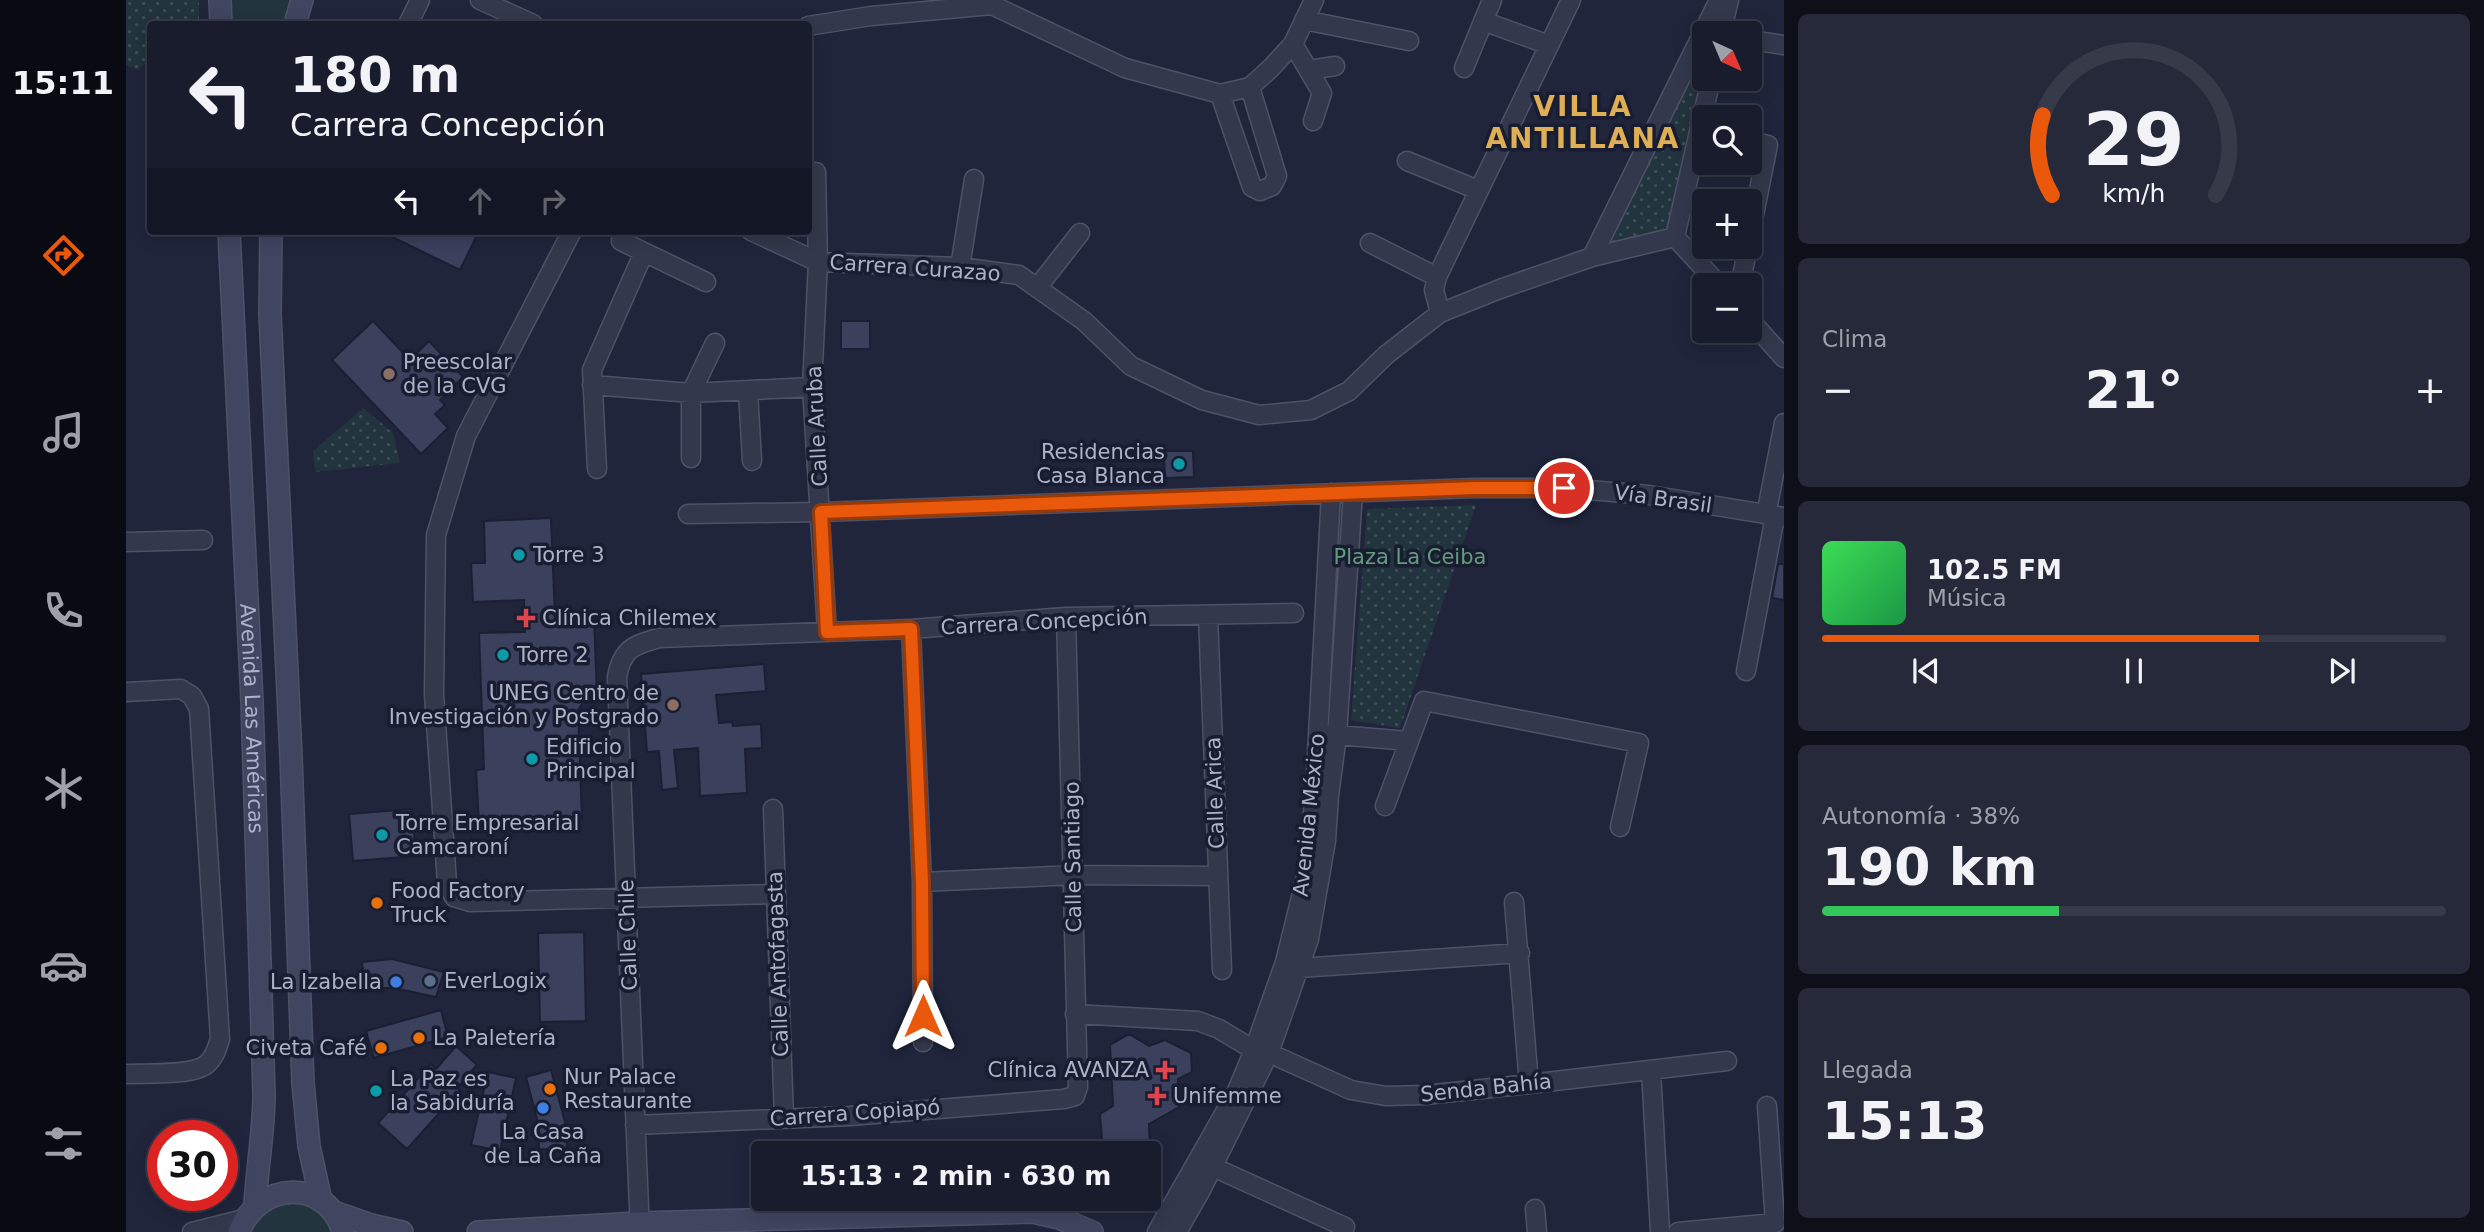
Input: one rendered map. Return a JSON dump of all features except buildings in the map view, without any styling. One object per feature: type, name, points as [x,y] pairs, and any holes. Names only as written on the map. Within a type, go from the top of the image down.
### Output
[{"type":"main road","points":[[220,0],[221,21]]},
{"type":"main road","points":[[296,21],[302,0]]},
{"type":"main road","name":"Avenida Las Américas","points":[[229,235],[252,701],[264,1094],[264,1132],[246,1219]]},
{"type":"main road","name":"Avenida Las Américas","points":[[271,235],[270,314],[303,1083],[309,1146],[327,1206],[343,1232]]},
{"type":"main road","points":[[246,1219],[270,1196],[287,1192],[305,1194],[371,1225],[402,1232]]},
{"type":"main road","points":[[478,1232],[1034,1212],[1059,1217],[1092,1232]]},
{"type":"street","points":[[410,21],[420,0]]},
{"type":"street","points":[[480,0],[526,21]]},
{"type":"street","points":[[812,25],[871,16],[992,5],[1125,68],[1220,94],[1250,86],[1271,68],[1293,44],[1314,0]]},
{"type":"street","points":[[1464,68],[1492,0]]},
{"type":"street","points":[[1440,313],[1434,290],[1437,277],[1571,0]]},
{"type":"street","points":[[1592,257],[1719,0]]},
{"type":"street","points":[[1724,21],[1729,0]]},
{"type":"street","points":[[1304,20],[1409,41]]},
{"type":"street","points":[[1483,21],[1549,45]]},
{"type":"street","points":[[1762,42],[1784,45]]},
{"type":"street","points":[[1293,44],[1322,93],[1313,121]]},
{"type":"street","points":[[1309,70],[1335,66]]},
{"type":"street","points":[[1220,94],[1252,187],[1260,191],[1272,186],[1277,176],[1250,86]]},
{"type":"street","points":[[1759,189],[1768,145],[1762,144]]},
{"type":"street","points":[[1407,160],[1478,190]]},
{"type":"street","points":[[1692,171],[1675,237],[1707,273]]},
{"type":"street","name":"Calle Aruba","points":[[816,172],[818,262],[813,387],[827,632]]},
{"type":"street","points":[[960,267],[974,179]]},
{"type":"street","points":[[1037,288],[1080,233]]},
{"type":"street","points":[[570,235],[466,436],[436,535],[434,694],[447,883],[454,897],[470,902],[776,894]]},
{"type":"street","points":[[760,235],[818,262]]},
{"type":"street","name":"Carrera Curazao","points":[[818,262],[960,267],[1019,275],[1084,321],[1130,366],[1202,400],[1259,415],[1311,410],[1349,391],[1386,355],[1440,313],[1592,257],[1675,237]]},
{"type":"street","points":[[621,241],[706,282]]},
{"type":"street","points":[[1370,243],[1437,277]]},
{"type":"street","points":[[597,469],[592,370],[644,252]]},
{"type":"street","points":[[1743,271],[1746,259]]},
{"type":"street","points":[[1762,333],[1784,358]]},
{"type":"street","points":[[691,458],[691,393],[715,343]]},
{"type":"street","points":[[592,385],[691,393],[813,387]]},
{"type":"street","points":[[748,391],[752,461]]},
{"type":"street","points":[[1746,671],[1778,514],[1784,423]]},
{"type":"street","name":"Vía Brasil","points":[[688,514],[1564,488],[1649,495],[1778,514]]},
{"type":"street","name":"Avenida México","points":[[1177,1232],[1236,1093],[1261,1051],[1299,968],[1309,939],[1326,841],[1329,796],[1331,493]]},
{"type":"street","name":"Avenida México","points":[[1261,1051],[1307,873],[1328,734],[1353,493]]},
{"type":"street","points":[[126,542],[203,540]]},
{"type":"street","name":"Carrera Concepción","points":[[629,649],[639,643],[659,638],[911,629],[1066,617],[1294,613]]},
{"type":"street","name":"Calle Arica","points":[[1208,615],[1222,970]]},
{"type":"street","name":"Calle Santiago","points":[[1066,617],[1078,1087],[1075,1096]]},
{"type":"street","points":[[911,629],[922,882],[923,1042]]},
{"type":"street","name":"Calle Chile","points":[[629,649],[620,662],[617,677],[639,1228]]},
{"type":"street","points":[[126,692],[181,689],[192,696],[199,709],[220,1039],[215,1054],[206,1065],[192,1070],[126,1074]]},
{"type":"street","points":[[1385,806],[1424,701],[1639,743],[1620,827]]},
{"type":"street","points":[[1328,734],[1409,741]]},
{"type":"street","name":"Calle Antofagasta","points":[[772,809],[784,1118]]},
{"type":"street","points":[[922,882],[1074,875],[1218,876]]},
{"type":"street","points":[[1514,902],[1529,1084]]},
{"type":"street","points":[[1299,968],[1520,953]]},
{"type":"street","name":"Senda Bahía","points":[[1075,1014],[1198,1021],[1352,1090],[1386,1096],[1425,1095],[1727,1061]]},
{"type":"street","points":[[1651,1070],[1660,1232]]},
{"type":"street","name":"Carrera Copiapó","points":[[635,1125],[850,1115],[1075,1096]]},
{"type":"street","points":[[1678,1232],[1775,1223],[1767,1106]]},
{"type":"street","points":[[1205,1164],[1345,1227]]},
{"type":"street","name":"Avenida México","points":[[1157,1232],[1205,1164]]},
{"type":"street","points":[[1535,1209],[1537,1232]]},
{"type":"street","points":[[192,1232],[246,1219]]},
{"type":"green space","points":[[126,0],[199,0],[199,21],[147,21],[147,62],[138,70],[126,65]]},
{"type":"green space","points":[[229,0],[291,0],[287,21],[230,21]]},
{"type":"green space","points":[[1692,72],[1692,91],[1699,91],[1696,105],[1692,105],[1692,124],[1668,232],[1610,245]]},
{"type":"green space","points":[[363,408],[393,433],[400,463],[315,472],[313,451]]},
{"type":"green space","name":"Plaza La Ceiba","points":[[1476,505],[1400,728],[1351,720],[1367,509]]},
{"type":"green space","points":[[285,1203],[309,1206],[325,1218],[334,1232],[251,1232],[265,1214]]},
{"type":"place","name":"Preescolar de la CVG","points":[[389,374]]},
{"type":"place","name":"Residencias Casa Blanca","points":[[1179,464]]},
{"type":"place","name":"Torre 3","points":[[519,555]]},
{"type":"place","name":"Clínica Chilemex","points":[[526,618]]},
{"type":"place","name":"Torre 2","points":[[503,655]]},
{"type":"place","name":"UNEG Centro de Investigación y Postgrado","points":[[673,705]]},
{"type":"place","name":"Edificio Principal","points":[[532,759]]},
{"type":"place","name":"Torre Empresarial Camcaroní","points":[[382,835]]},
{"type":"place","name":"Food Factory Truck","points":[[377,903]]},
{"type":"place","name":"EverLogix","points":[[430,981]]},
{"type":"place","name":"La Izabella","points":[[396,982]]},
{"type":"place","name":"La Paletería","points":[[419,1038]]},
{"type":"place","name":"Civeta Café","points":[[381,1048]]},
{"type":"place","name":"Clínica AVANZA","points":[[1165,1070]]},
{"type":"place","name":"Nur Palace Restaurante","points":[[550,1089]]},
{"type":"place","name":"La Paz es la Sabiduría","points":[[376,1091]]},
{"type":"place","name":"Unifemme","points":[[1157,1096]]},
{"type":"place","name":"La Casa de La Caña","points":[[543,1108]]},
{"type":"district","name":"VILLA ANTILLANA","points":[[1583,122]]},
{"type":"route","points":[[923,1016],[922,882],[911,629],[827,632],[821,512],[1475,488],[1564,488]]}]
